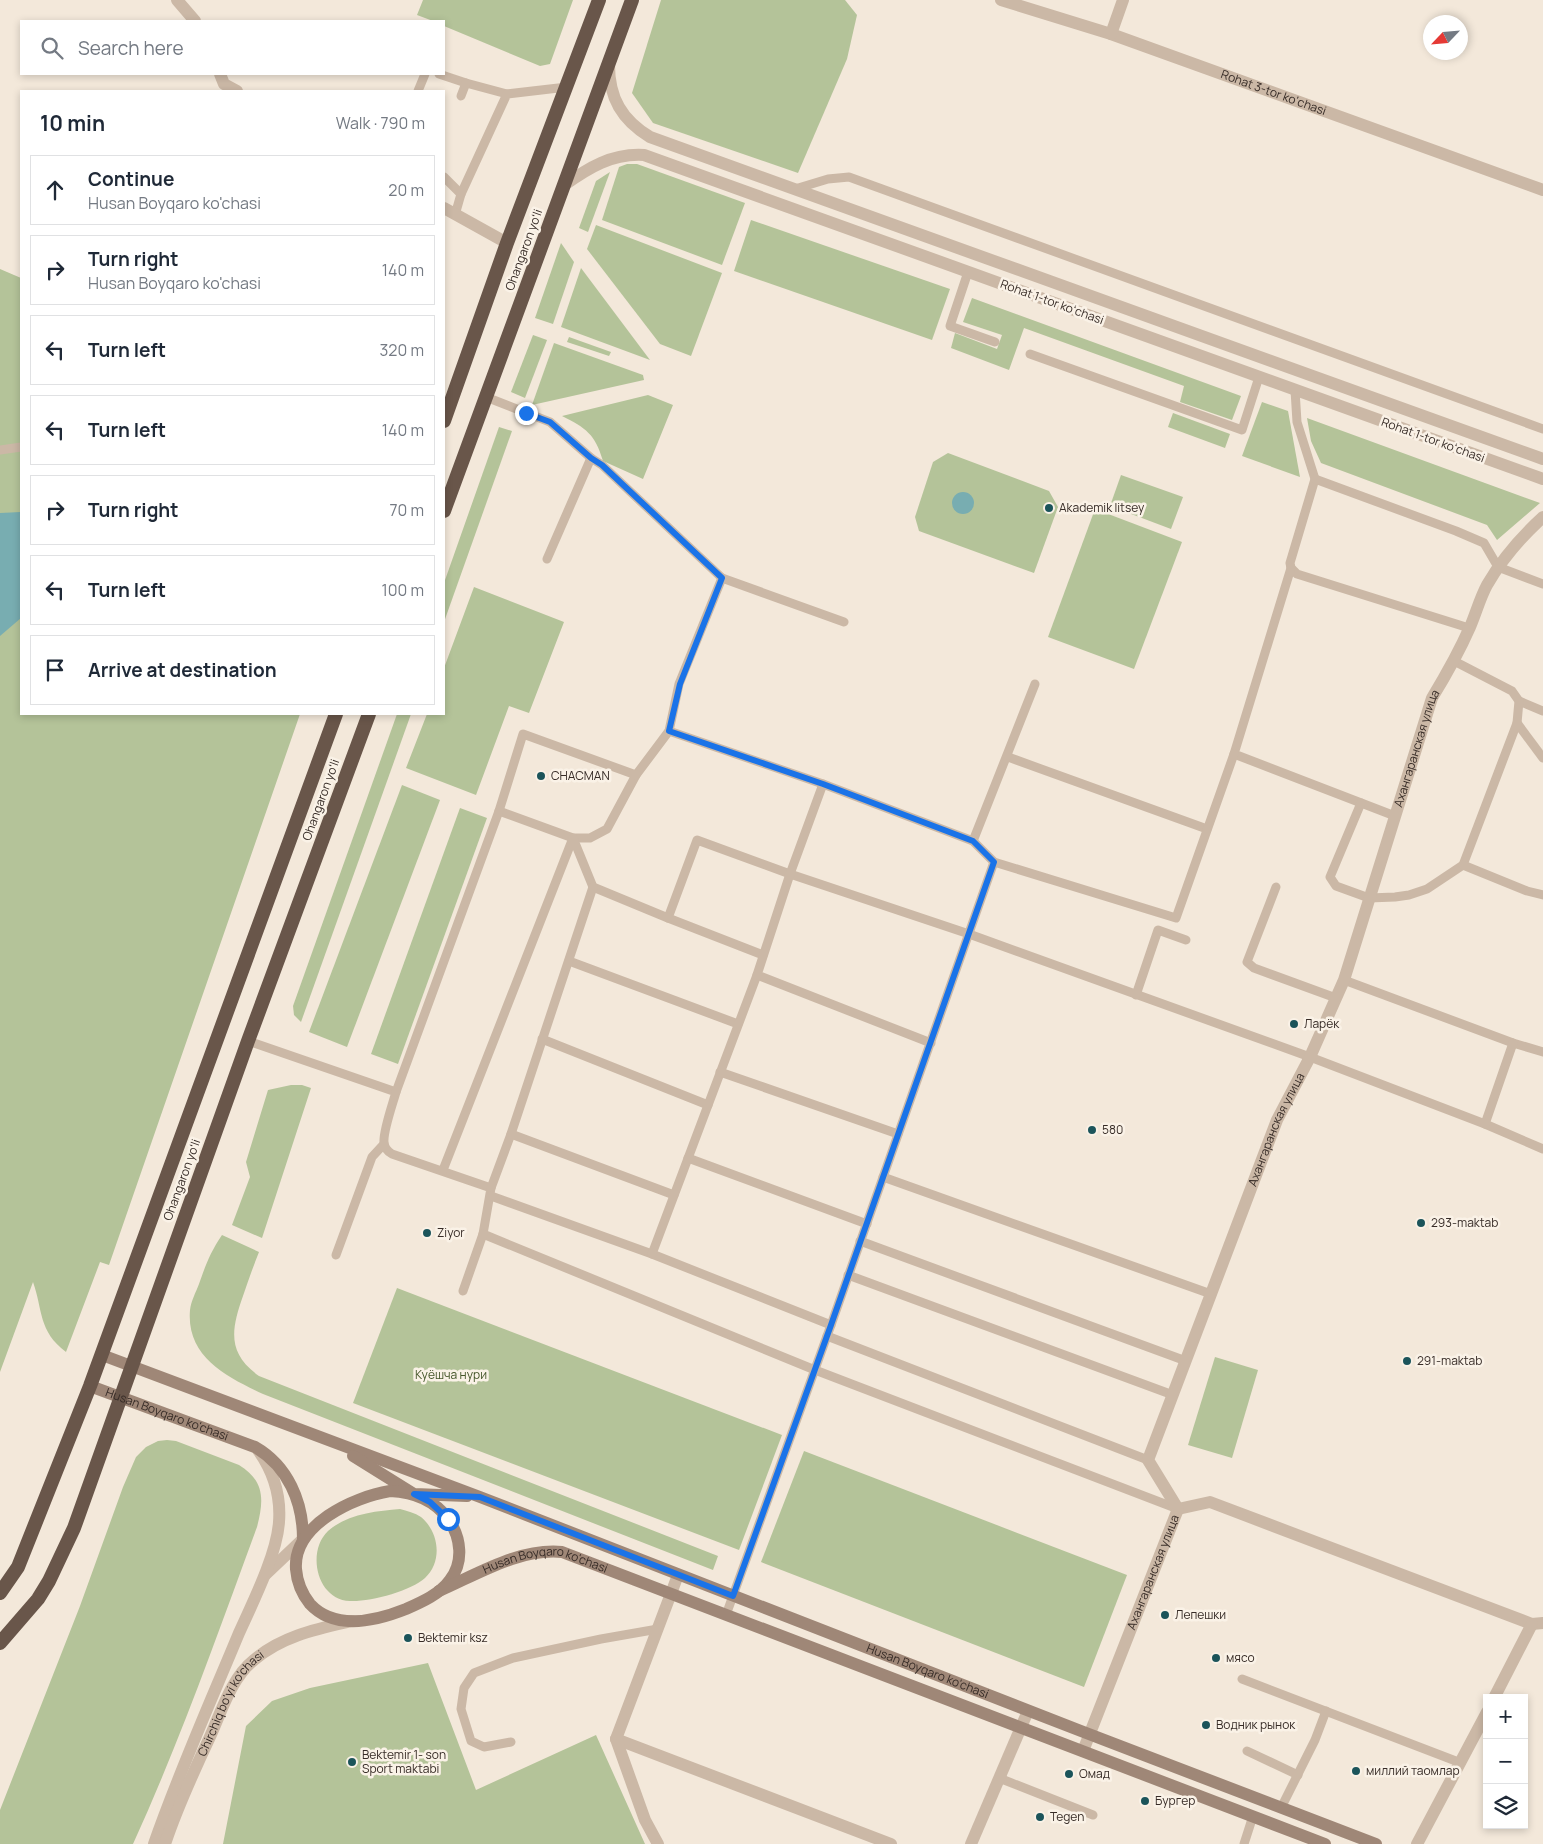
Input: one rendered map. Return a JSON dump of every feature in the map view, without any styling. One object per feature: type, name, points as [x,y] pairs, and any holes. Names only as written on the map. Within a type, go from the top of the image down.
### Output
[{"type":"highway","name":"Ohangaron yoʻli","points":[[447,404],[599,0]]},
{"type":"highway","name":"Ohangaron yoʻli","points":[[445,508],[632,0]]},
{"type":"highway","name":"Ohangaron yoʻli","points":[[0,1593],[18,1567],[102,1355],[336,715]]},
{"type":"highway","name":"Ohangaron yoʻli","points":[[0,1643],[38,1599],[49,1581],[74,1528],[248,1041],[369,715]]},
{"type":"main road","name":"Husan Boyqaro ko'chasi","points":[[102,1355],[480,1497],[1028,1711],[1376,1844]]},
{"type":"main road","name":"Husan Boyqaro ko'chasi","points":[[90,1386],[256,1447],[277,1462],[292,1486],[301,1514],[303,1539]]},
{"type":"main road","name":"Husan Boyqaro ko'chasi","points":[[330,1442],[430,1502],[443,1513],[452,1526],[458,1541],[459,1557],[451,1579],[439,1591]]},
{"type":"main road","name":"Husan Boyqaro ko'chasi","points":[[480,1497],[390,1491],[361,1498],[348,1504],[330,1516],[303,1539],[296,1555],[297,1576],[303,1594],[312,1606],[325,1615],[339,1620],[369,1620],[401,1611],[420,1603],[439,1591],[523,1555],[545,1551],[562,1552],[1325,1844]]},
{"type":"street","points":[[177,0],[194,20]]},
{"type":"street","name":"Rohat 3-tor ko‘chasi","points":[[1001,0],[1111,34],[1543,190]]},
{"type":"street","points":[[1111,34],[1123,0]]},
{"type":"street","name":"Rohat 1-tor koʻchasi","points":[[609,63],[610,86],[618,106],[631,124],[650,137],[1543,459]]},
{"type":"street","points":[[220,75],[224,84],[235,90]]},
{"type":"street","name":"Rohat 1-tor koʻchasi","points":[[563,186],[600,163],[621,156],[644,155],[1543,480]]},
{"type":"street","points":[[445,209],[507,243]]},
{"type":"street","name":"Ахангаранская улица","points":[[1083,1751],[1178,1508],[1148,1460],[1277,1120],[1310,1057],[1344,980],[1432,698],[1454,660],[1486,587],[1498,567],[1522,536],[1543,517]]},
{"type":"street","name":"Chirchiq bo'yi ko'chasi","points":[[154,1844],[171,1794],[263,1577],[277,1539],[280,1507],[272,1474],[256,1447]]},
{"type":"street","points":[[1178,1508],[1210,1502],[1537,1623],[1496,1694]]},
{"type":"street","name":"Chirchiq bo'yi ko'chasi","points":[[263,1577],[303,1539]]},
{"type":"street","points":[[658,1844],[644,1820],[616,1739],[678,1575]]},
{"type":"street","name":"Chirchiq bo'yi ko'chasi","points":[[165,1844],[181,1801],[229,1694],[245,1668],[270,1648],[286,1640],[313,1630],[353,1621]]},
{"type":"street","points":[[972,1844],[1028,1711]]},
{"type":"street","points":[[1417,1844],[1483,1720]]},
{"type":"street","points":[[616,1739],[891,1844]]},
{"type":"lane","points":[[418,90],[425,75]]},
{"type":"lane","points":[[443,75],[466,84],[507,94],[567,88]]},
{"type":"lane","points":[[461,96],[466,84]]},
{"type":"lane","points":[[455,215],[461,194],[507,94]]},
{"type":"lane","points":[[445,177],[461,194]]},
{"type":"lane","points":[[795,189],[828,179],[849,177],[1543,429]]},
{"type":"lane","points":[[968,272],[950,326],[995,342]]},
{"type":"lane","points":[[1030,354],[1242,430],[1259,377]]},
{"type":"lane","points":[[1294,390],[1297,422],[1315,479],[1290,563],[1292,568],[1297,574],[1469,628]]},
{"type":"lane","points":[[486,397],[550,422],[591,458],[602,465],[722,578],[844,622]]},
{"type":"lane","points":[[0,450],[20,447]]},
{"type":"lane","points":[[548,560],[591,458]]},
{"type":"lane","points":[[1315,479],[1484,543],[1498,567],[1543,584]]},
{"type":"lane","points":[[669,731],[823,784],[973,841],[994,862],[1176,918],[1234,754],[1292,568]]},
{"type":"lane","points":[[499,811],[573,838],[590,838],[607,829],[636,775],[669,731],[680,684],[722,578]]},
{"type":"lane","points":[[1454,660],[1512,690],[1519,701],[1543,710]]},
{"type":"lane","points":[[973,841],[1008,757],[1035,684]]},
{"type":"lane","points":[[1361,803],[1330,877],[1336,886],[1369,898],[1409,895],[1427,889],[1463,865],[1517,724],[1519,701]]},
{"type":"lane","points":[[1517,724],[1543,758]]},
{"type":"lane","points":[[336,1255],[372,1157],[384,1144],[396,1092],[499,811],[523,734],[636,775]]},
{"type":"lane","points":[[1234,754],[1395,816]]},
{"type":"lane","points":[[1008,757],[1207,829]]},
{"type":"lane","points":[[652,1254],[757,975],[790,874],[823,784]]},
{"type":"lane","points":[[463,1291],[483,1234],[491,1192],[593,886],[573,838]]},
{"type":"lane","points":[[443,1170],[573,838]]},
{"type":"lane","points":[[668,918],[697,840],[790,874],[969,934],[1310,1057],[1485,1124],[1543,1149]]},
{"type":"lane","points":[[726,1615],[831,1325],[994,862]]},
{"type":"lane","points":[[1463,865],[1527,891],[1543,895]]},
{"type":"lane","points":[[593,886],[763,955]]},
{"type":"lane","points":[[1276,888],[1247,962],[1254,968],[1336,998]]},
{"type":"lane","points":[[1136,995],[1163,915]]},
{"type":"lane","points":[[1158,930],[1186,940]]},
{"type":"lane","points":[[568,961],[738,1024]]},
{"type":"lane","points":[[757,975],[931,1043]]},
{"type":"lane","points":[[1344,980],[1513,1043],[1543,1052]]},
{"type":"lane","points":[[542,1039],[708,1106]]},
{"type":"lane","points":[[248,1041],[396,1092]]},
{"type":"lane","points":[[1485,1124],[1513,1043]]},
{"type":"lane","points":[[720,1072],[898,1134]]},
{"type":"lane","points":[[511,1134],[674,1195]]},
{"type":"lane","points":[[384,1144],[392,1154],[443,1170],[491,1192],[831,1325]]},
{"type":"lane","points":[[688,1158],[866,1224]]},
{"type":"lane","points":[[883,1177],[1212,1294]]},
{"type":"lane","points":[[483,1234],[814,1370],[1178,1508]]},
{"type":"lane","points":[[860,1241],[1186,1362]]},
{"type":"lane","points":[[848,1275],[1173,1395]]},
{"type":"lane","points":[[827,1336],[1148,1460]]},
{"type":"lane","points":[[511,1742],[484,1747],[471,1741],[461,1709],[464,1688],[474,1673],[513,1658],[658,1629]]},
{"type":"lane","points":[[1242,1679],[1461,1763]]},
{"type":"lane","points":[[1281,1808],[1298,1775],[1326,1711]]},
{"type":"lane","points":[[1247,1751],[1298,1775]]},
{"type":"lane","points":[[999,1778],[1093,1815]]},
{"type":"lane","points":[[1244,1844],[1253,1816]]},
{"type":"green space","points":[[423,0],[573,0],[550,64],[540,66],[445,26],[445,20],[430,20],[417,15]]},
{"type":"green space","points":[[661,0],[845,0],[857,15],[847,59],[798,173],[653,123],[632,93]]},
{"type":"green space","points":[[627,164],[637,164],[745,203],[722,265],[602,220],[619,167]]},
{"type":"green space","points":[[610,172],[588,232],[579,228],[596,181]]},
{"type":"green space","points":[[751,220],[950,289],[932,340],[734,271]]},
{"type":"green space","points":[[596,225],[722,273],[691,356],[660,344],[587,249]]},
{"type":"green space","points":[[561,243],[574,262],[553,324],[535,318]]},
{"type":"green space","points":[[581,268],[650,360],[561,327]]},
{"type":"green space","points":[[0,269],[20,278],[20,715],[300,715],[109,1265],[100,1262],[66,1352],[50,1336],[46,1328],[33,1282],[0,1372]]},
{"type":"green space","points":[[972,298],[1241,396],[1232,420],[1180,402],[1184,386],[1024,328],[1009,370],[951,348],[955,333],[997,349],[1002,335],[963,322]]},
{"type":"green space","points":[[533,335],[547,340],[525,398],[511,392]]},
{"type":"green space","points":[[569,337],[611,352],[609,356],[567,342]]},
{"type":"green space","points":[[554,343],[643,375],[644,380],[532,405]]},
{"type":"green space","points":[[648,395],[673,405],[643,479],[603,461],[593,438],[583,428],[562,416]]},
{"type":"green space","points":[[1262,402],[1288,411],[1300,477],[1242,456]]},
{"type":"green space","points":[[1173,413],[1230,434],[1225,448],[1168,427]]},
{"type":"green space","points":[[1307,418],[1540,503],[1497,540],[1487,525],[1321,463],[1311,441]]},
{"type":"green space","points":[[499,427],[512,431],[445,619],[445,580]]},
{"type":"green space","points":[[948,453],[1049,491],[1058,507],[1034,573],[919,531],[915,517],[933,462]]},
{"type":"green space","points":[[1121,475],[1183,497],[1171,529],[1110,506]]},
{"type":"green space","points":[[1095,509],[1182,542],[1134,669],[1048,637]]},
{"type":"green space","points":[[474,587],[564,622],[529,713],[509,706],[476,795],[406,768],[427,715],[445,715],[445,665]]},
{"type":"green space","points":[[397,715],[411,715],[301,1022],[294,1015],[293,1006]]},
{"type":"green space","points":[[402,785],[440,800],[347,1047],[309,1032]]},
{"type":"green space","points":[[460,808],[487,818],[398,1064],[371,1054]]},
{"type":"green space","points":[[291,1085],[302,1085],[311,1088],[262,1238],[232,1225],[250,1177],[246,1162],[268,1090]]},
{"type":"green space","points":[[222,1235],[259,1252],[239,1308],[234,1330],[234,1340],[241,1359],[259,1376],[718,1556],[713,1570],[263,1394],[223,1372],[202,1353],[195,1341],[191,1326],[190,1310],[206,1264]]},
{"type":"green space","name":"Куёшча нури","points":[[397,1288],[782,1435],[739,1550],[353,1403]]},
{"type":"green space","points":[[1215,1357],[1258,1370],[1232,1458],[1188,1445]]},
{"type":"green space","points":[[158,1441],[176,1441],[239,1465],[248,1471],[258,1485],[261,1508],[257,1527],[167,1766],[133,1844],[0,1844],[0,1810],[80,1606],[123,1487],[136,1457],[146,1447]]},
{"type":"green space","points":[[804,1451],[1127,1575],[1084,1687],[761,1562]]},
{"type":"green space","points":[[400,1509],[421,1517],[432,1530],[435,1538],[436,1555],[431,1571],[419,1583],[390,1595],[368,1600],[350,1601],[339,1599],[330,1593],[318,1574],[317,1562],[321,1540],[328,1531],[353,1517],[372,1512]]},
{"type":"green space","name":"Bektemir 1- son Sport maktabi","points":[[428,1663],[476,1790],[596,1735],[645,1844],[223,1844],[246,1726],[272,1701],[310,1688]]},
{"type":"water","points":[[963,492],[971,495],[974,503],[971,511],[963,514],[955,511],[952,503],[955,495]]},
{"type":"water","points":[[20,512],[20,619],[0,636],[0,513]]},
{"type":"place","name":"Akademik litsey","points":[[1049,508]]},
{"type":"place","name":"CHACMAN","points":[[541,776]]},
{"type":"place","name":"Ларёк","points":[[1294,1024]]},
{"type":"place","name":"580","points":[[1092,1130]]},
{"type":"place","name":"293-maktab","points":[[1421,1223]]},
{"type":"place","name":"Ziyor","points":[[427,1233]]},
{"type":"place","name":"291-maktab","points":[[1407,1361]]},
{"type":"place","name":"Лепешки","points":[[1165,1615]]},
{"type":"place","name":"Bektemir ksz","points":[[408,1638]]},
{"type":"place","name":"мясо","points":[[1216,1658]]},
{"type":"place","name":"Водник рынок","points":[[1206,1725]]},
{"type":"place","name":"Bektemir 1- son Sport maktabi","points":[[352,1762]]},
{"type":"place","name":"миллий таомлар","points":[[1356,1771]]},
{"type":"place","name":"Омад","points":[[1069,1774]]},
{"type":"place","name":"Бургер","points":[[1145,1801]]},
{"type":"place","name":"Tegen","points":[[1040,1817]]},
{"type":"route","points":[[448,1519],[437,1507],[414,1494],[480,1497],[733,1596],[831,1325],[994,862],[973,841],[823,784],[669,731],[680,684],[722,578],[602,465],[591,458],[550,422],[526,413]]}]
